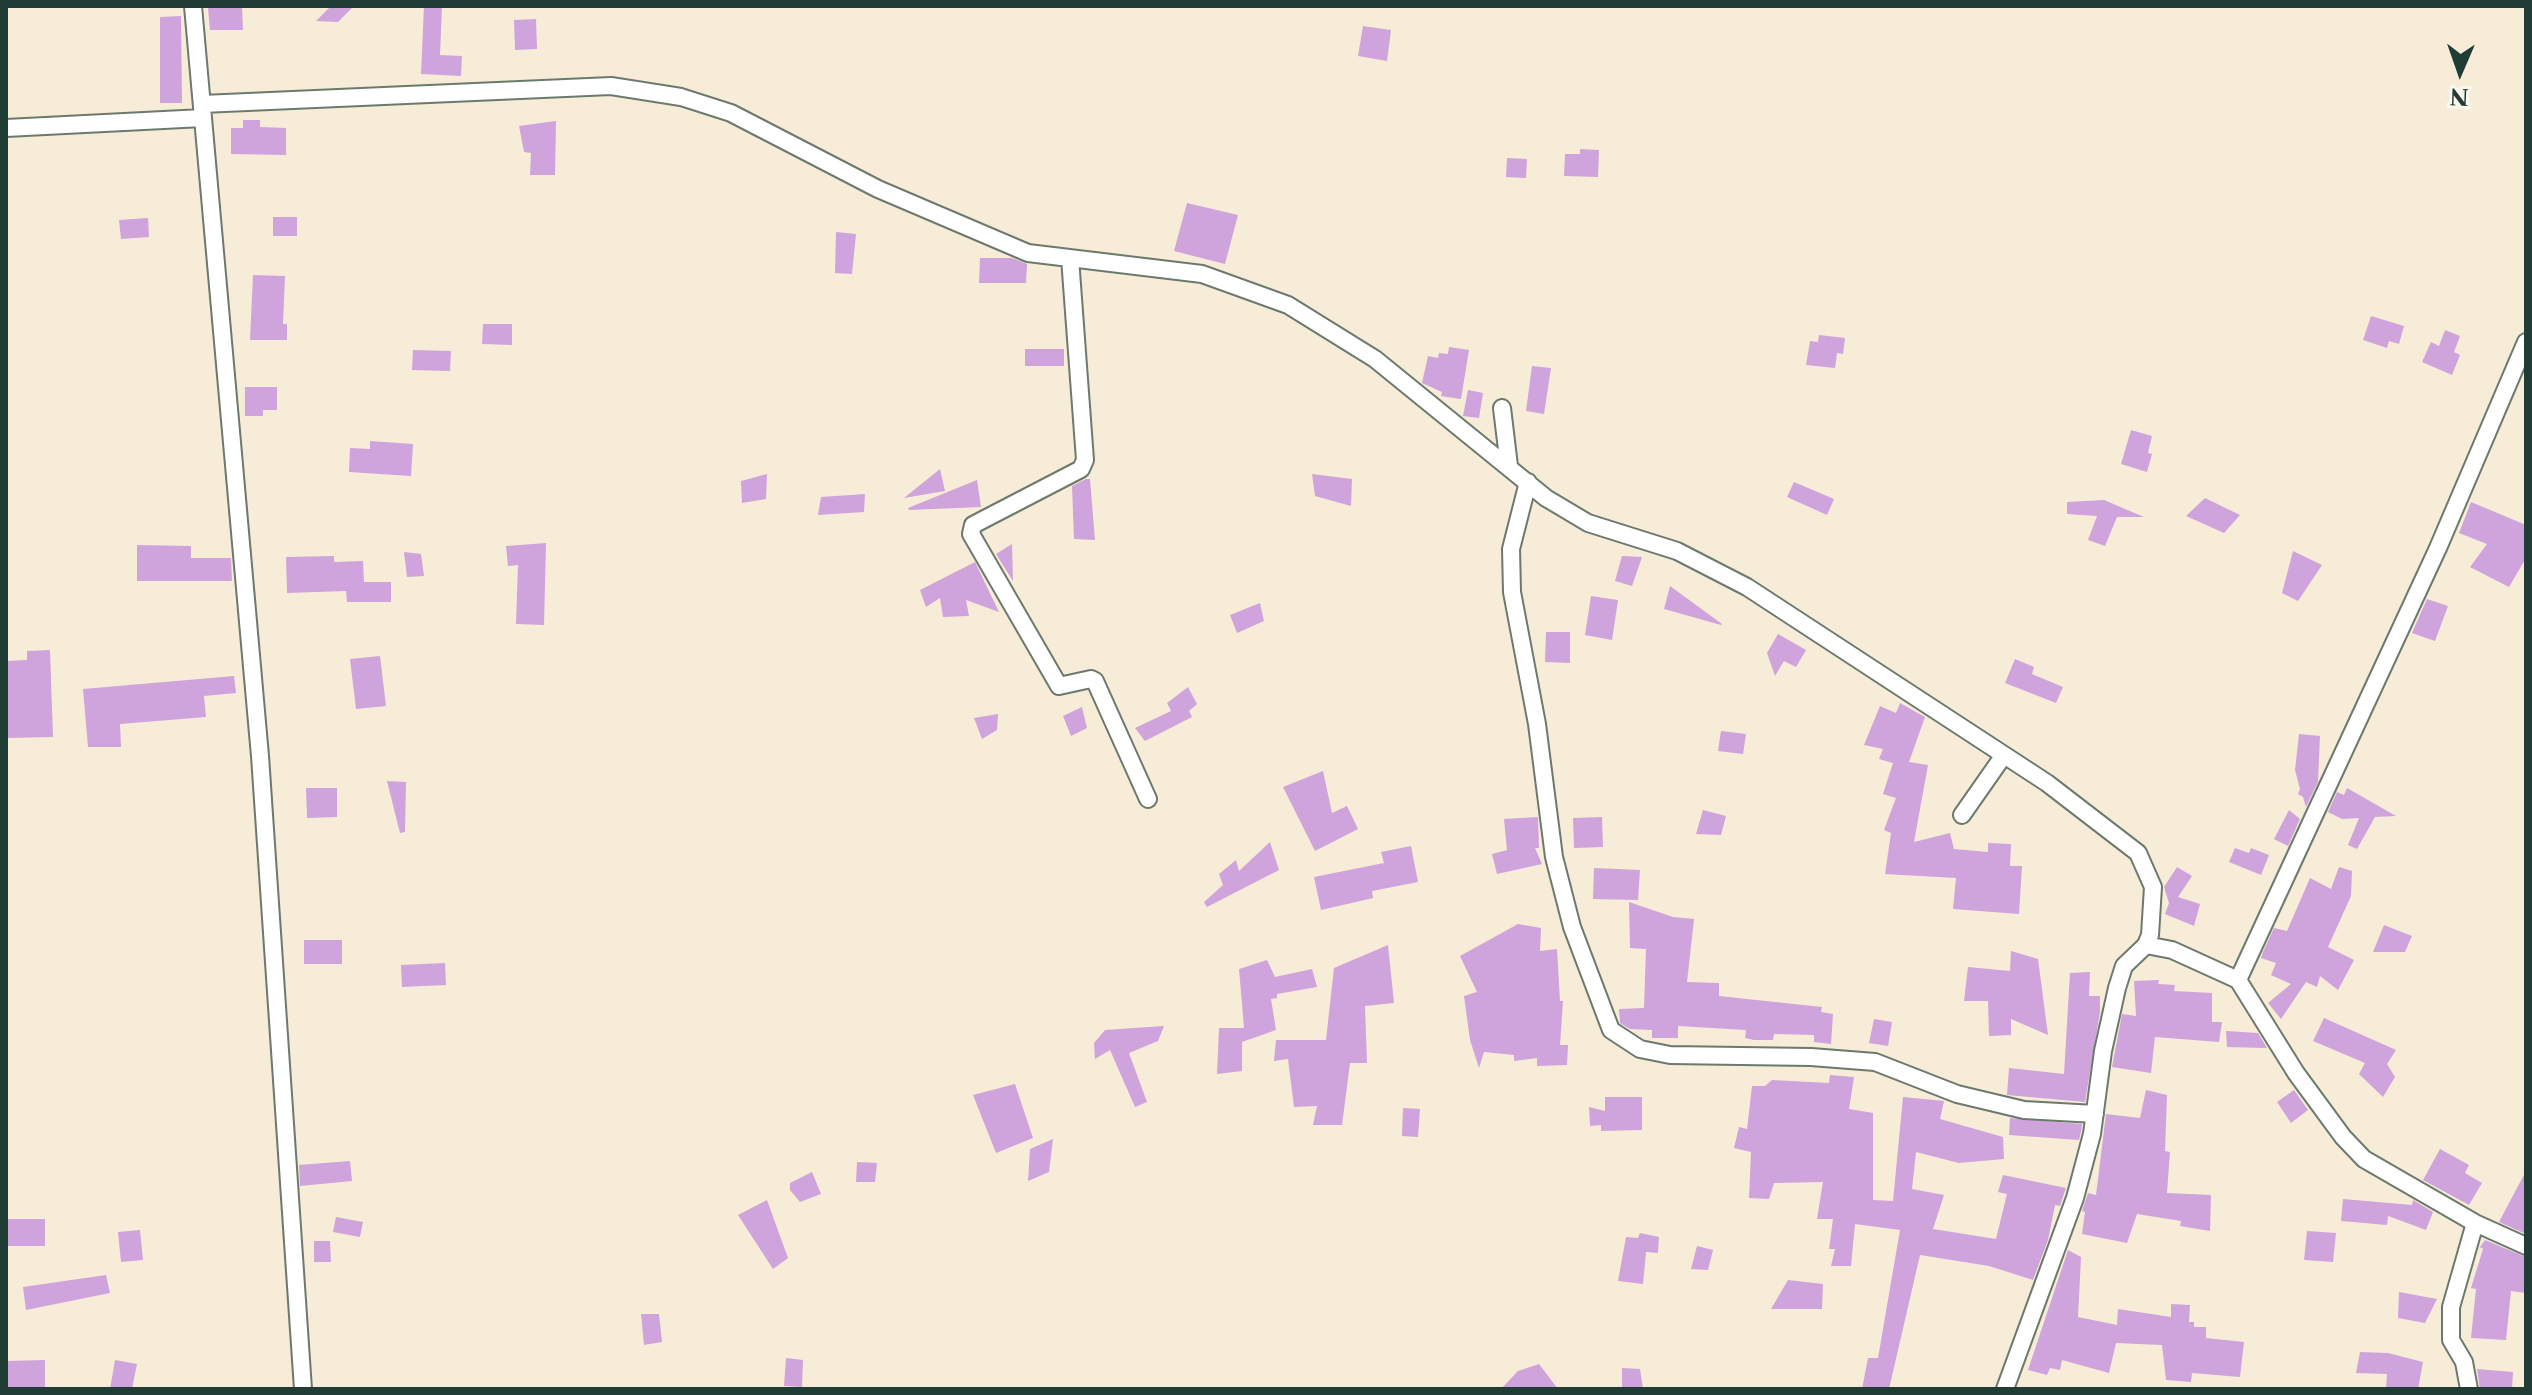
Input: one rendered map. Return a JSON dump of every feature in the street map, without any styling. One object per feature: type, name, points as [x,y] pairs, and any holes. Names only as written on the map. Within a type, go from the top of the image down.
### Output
[{"type":"street","points":[[193,6],[260,756],[303,1389]]},
{"type":"street","points":[[6,128],[202,111],[611,86],[681,97],[731,113],[878,189],[1028,253],[1202,274],[1288,305],[1375,359],[1546,498],[1588,523],[1677,551],[1747,587],[2004,755],[2138,853],[2153,887],[2150,935],[2146,945],[2124,966],[2117,988],[2095,1114],[2075,1198],[2005,1389]]},
{"type":"street","points":[[1070,258],[1085,460],[1081,469],[973,525],[971,534],[1059,686],[1091,679],[1095,681],[1148,799]]},
{"type":"street","points":[[2238,980],[2438,548],[2526,342]]},
{"type":"street","points":[[1502,408],[1509,466]]},
{"type":"street","points":[[1528,482],[1511,549],[1512,592],[1537,724],[1554,857],[1572,927],[1611,1030],[1640,1049],[1670,1055],[1811,1057],[1875,1062],[1957,1094],[2024,1110],[2095,1114]]},
{"type":"street","points":[[1962,815],[2004,755]]},
{"type":"street","points":[[2146,945],[2172,950],[2238,980],[2296,1073],[2353,1149],[2475,1223],[2526,1246]]},
{"type":"street","points":[[2469,1389],[2464,1362],[2451,1340],[2451,1307],[2475,1223]]},
{"type":"building","points":[[242,6],[243,30],[210,30],[208,8]]},
{"type":"building","points":[[331,6],[354,6],[338,22],[316,21]]},
{"type":"building","points":[[424,6],[442,6],[440,55],[462,56],[461,76],[421,74]]},
{"type":"building","points":[[181,16],[182,103],[160,103],[160,17]]},
{"type":"building","points":[[536,19],[537,49],[515,50],[514,20]]},
{"type":"building","points":[[1363,26],[1391,30],[1387,61],[1358,56]]},
{"type":"building","points":[[243,120],[260,120],[260,127],[286,128],[286,155],[231,154],[231,128],[243,128]]},
{"type":"building","points":[[556,121],[555,175],[530,175],[531,153],[524,152],[519,126]]},
{"type":"building","points":[[1580,149],[1599,150],[1598,177],[1564,176],[1565,154],[1580,154]]},
{"type":"building","points":[[1507,158],[1527,159],[1526,178],[1506,177]]},
{"type":"building","points":[[1187,203],[1238,215],[1225,264],[1174,251]]},
{"type":"building","points":[[273,217],[297,217],[297,236],[273,236]]},
{"type":"building","points":[[148,218],[149,237],[121,239],[119,220]]},
{"type":"building","points":[[836,232],[856,234],[852,274],[835,273]]},
{"type":"building","points":[[980,258],[1012,258],[1027,264],[1026,283],[979,283]]},
{"type":"building","points":[[253,275],[285,276],[283,324],[287,324],[287,340],[250,340]]},
{"type":"building","points":[[2371,316],[2404,326],[2399,344],[2389,341],[2387,348],[2363,340]]},
{"type":"building","points":[[483,324],[512,324],[512,345],[482,344]]},
{"type":"building","points":[[2445,330],[2460,336],[2454,352],[2460,355],[2452,375],[2422,362],[2431,342],[2439,346]]},
{"type":"building","points":[[1819,335],[1845,338],[1843,354],[1837,353],[1835,368],[1806,365],[1810,341],[1818,342]]},
{"type":"building","points":[[1449,347],[1469,350],[1461,399],[1441,396],[1442,392],[1422,383],[1428,356],[1438,358],[1439,353],[1448,354]]},
{"type":"building","points":[[1025,349],[1064,349],[1064,366],[1025,366]]},
{"type":"building","points":[[413,350],[451,351],[450,371],[412,370]]},
{"type":"building","points":[[1532,366],[1551,368],[1544,414],[1526,411]]},
{"type":"building","points":[[245,387],[277,387],[277,410],[263,410],[263,416],[245,416]]},
{"type":"building","points":[[1468,390],[1483,393],[1479,418],[1463,416]]},
{"type":"building","points":[[2131,430],[2152,436],[2148,453],[2152,454],[2147,472],[2121,464]]},
{"type":"building","points":[[370,441],[413,444],[411,476],[349,472],[350,448],[370,449]]},
{"type":"building","points":[[940,469],[945,491],[904,498]]},
{"type":"building","points":[[767,474],[766,499],[742,503],[741,481]]},
{"type":"building","points":[[1312,474],[1352,479],[1351,506],[1315,496]]},
{"type":"building","points":[[1090,479],[1095,540],[1074,539],[1072,486]]},
{"type":"building","points":[[977,480],[981,507],[908,508]]},
{"type":"building","points":[[1794,482],[1834,499],[1827,515],[1787,497]]},
{"type":"building","points":[[865,494],[864,512],[818,515],[821,497]]},
{"type":"building","points":[[2205,498],[2240,515],[2224,533],[2186,516]]},
{"type":"building","points":[[2104,500],[2144,517],[2117,517],[2105,546],[2088,540],[2097,516],[2067,514],[2067,502]]},
{"type":"building","points":[[2471,502],[2526,525],[2526,558],[2509,587],[2470,567],[2487,544],[2459,533]]},
{"type":"building","points":[[546,543],[544,625],[516,624],[518,565],[508,566],[506,546]]},
{"type":"building","points":[[1012,544],[1013,581],[996,554]]},
{"type":"building","points":[[137,545],[191,546],[191,558],[231,558],[232,581],[137,581]]},
{"type":"building","points":[[2293,551],[2322,565],[2298,601],[2282,593]]},
{"type":"building","points":[[404,552],[421,554],[424,576],[407,577]]},
{"type":"building","points":[[334,556],[334,562],[363,561],[364,582],[391,582],[391,602],[347,602],[346,591],[287,593],[286,557]]},
{"type":"building","points":[[1622,556],[1642,557],[1632,586],[1615,581]]},
{"type":"building","points":[[975,562],[999,612],[966,600],[969,616],[943,617],[940,598],[926,607],[920,590]]},
{"type":"building","points":[[1670,586],[1722,624],[1664,609]]},
{"type":"building","points":[[1591,596],[1618,600],[1612,640],[1585,635]]},
{"type":"building","points":[[2427,599],[2448,606],[2435,641],[2412,633]]},
{"type":"building","points":[[1260,603],[1264,621],[1237,633],[1230,615]]},
{"type":"building","points":[[1546,632],[1570,632],[1570,663],[1545,662]]},
{"type":"building","points":[[1778,634],[1806,650],[1796,667],[1784,661],[1775,676],[1767,653]]},
{"type":"building","points":[[50,650],[53,737],[6,738],[6,661],[27,660],[27,651]]},
{"type":"building","points":[[380,656],[386,706],[356,709],[350,659]]},
{"type":"building","points":[[2015,659],[2034,667],[2032,674],[2063,687],[2056,703],[2005,683]]},
{"type":"building","points":[[234,676],[236,693],[204,696],[206,717],[120,724],[121,747],[88,747],[83,689]]},
{"type":"building","points":[[1188,687],[1197,704],[1189,711],[1192,717],[1145,741],[1135,728],[1171,711],[1167,703]]},
{"type":"building","points":[[1900,703],[1925,717],[1909,762],[1928,765],[1914,842],[1950,833],[1954,849],[1988,852],[1988,843],[2011,844],[2010,866],[2022,866],[2019,914],[1953,909],[1956,878],[1885,874],[1891,833],[1884,830],[1896,798],[1883,794],[1893,763],[1879,759],[1883,749],[1864,745],[1880,706],[1896,713]]},
{"type":"building","points":[[1082,707],[1087,728],[1071,736],[1063,716]]},
{"type":"building","points":[[998,714],[997,730],[982,739],[974,718]]},
{"type":"building","points":[[1721,731],[1746,734],[1743,754],[1718,751]]},
{"type":"building","points":[[2299,734],[2320,736],[2318,782],[2306,807],[2303,797],[2298,794],[2300,789],[2295,770]]},
{"type":"building","points":[[1323,771],[1332,813],[1347,806],[1358,829],[1315,851],[1283,787]]},
{"type":"building","points":[[387,781],[406,782],[405,832],[400,833]]},
{"type":"building","points":[[306,788],[337,788],[337,817],[307,818]]},
{"type":"building","points":[[2347,788],[2396,816],[2375,817],[2357,849],[2348,845],[2359,818],[2342,819],[2328,812],[2337,792],[2344,795]]},
{"type":"building","points":[[1703,810],[1726,816],[1721,835],[1696,834]]},
{"type":"building","points":[[2289,810],[2300,819],[2288,846],[2274,839]]},
{"type":"building","points":[[1538,817],[1539,848],[1535,848],[1542,864],[1497,874],[1492,854],[1507,850],[1504,819]]},
{"type":"building","points":[[1602,817],[1603,847],[1574,848],[1573,818]]},
{"type":"building","points":[[1270,842],[1279,870],[1207,907],[1204,902],[1223,885],[1219,874],[1236,860],[1239,871]]},
{"type":"building","points":[[1411,846],[1418,882],[1372,891],[1373,898],[1321,910],[1314,877],[1384,863],[1381,852]]},
{"type":"building","points":[[2235,848],[2249,853],[2251,848],[2269,855],[2261,875],[2229,862]]},
{"type":"building","points":[[2177,867],[2192,876],[2178,897],[2200,904],[2194,926],[2165,914],[2169,903],[2164,887]]},
{"type":"building","points":[[2339,867],[2352,871],[2351,896],[2328,947],[2354,960],[2338,990],[2320,976],[2317,987],[2306,982],[2281,1019],[2268,1003],[2291,984],[2271,975],[2276,963],[2261,958],[2263,952],[2274,928],[2287,931],[2310,878],[2331,889]]},
{"type":"building","points":[[1594,868],[1640,870],[1638,900],[1593,899]]},
{"type":"building","points":[[1629,902],[1673,917],[1694,919],[1687,982],[1719,983],[1719,996],[1822,1007],[1821,1012],[1833,1014],[1831,1044],[1814,1042],[1814,1035],[1774,1034],[1773,1040],[1754,1040],[1745,1038],[1746,1030],[1678,1026],[1678,1038],[1652,1038],[1652,1030],[1630,1029],[1620,1023],[1619,1009],[1644,1008],[1646,949],[1630,948]]},
{"type":"building","points":[[1518,924],[1541,928],[1540,951],[1557,949],[1560,1001],[1563,1001],[1560,1045],[1568,1045],[1567,1065],[1537,1066],[1537,1058],[1514,1061],[1514,1055],[1484,1052],[1479,1068],[1470,1040],[1464,996],[1477,992],[1460,956]]},
{"type":"building","points":[[2384,925],[2412,936],[2405,952],[2373,952]]},
{"type":"building","points":[[304,940],[342,940],[342,964],[304,964]]},
{"type":"building","points":[[1388,945],[1394,1003],[1365,1006],[1367,1063],[1350,1063],[1342,1125],[1313,1125],[1317,1106],[1294,1107],[1288,1059],[1274,1061],[1276,1040],[1326,1040],[1334,968]]},
{"type":"building","points":[[2011,951],[2038,959],[2048,1035],[2011,1019],[2011,1035],[1989,1036],[1988,1001],[1964,1001],[1968,967],[2010,971]]},
{"type":"building","points":[[1267,960],[1275,977],[1312,969],[1317,987],[1277,994],[1277,998],[1271,999],[1276,1030],[1242,1042],[1242,1071],[1217,1074],[1219,1028],[1244,1028],[1239,969]]},
{"type":"building","points":[[445,963],[446,985],[402,987],[401,965]]},
{"type":"building","points":[[2090,972],[2089,996],[2100,996],[2100,1012],[2085,1102],[2007,1095],[2009,1068],[2064,1074],[2070,973]]},
{"type":"building","points":[[2159,980],[2158,984],[2175,985],[2174,991],[2212,993],[2212,1022],[2222,1022],[2219,1042],[2155,1037],[2151,1073],[2112,1067],[2122,1014],[2136,1016],[2134,981]]},
{"type":"building","points":[[2324,1018],[2396,1050],[2387,1064],[2395,1077],[2383,1097],[2359,1074],[2365,1063],[2313,1041]]},
{"type":"building","points":[[1874,1019],[1892,1022],[1888,1046],[1869,1043]]},
{"type":"building","points":[[1164,1026],[1158,1041],[1129,1053],[1147,1102],[1135,1107],[1110,1050],[1095,1059],[1094,1043],[1105,1030]]},
{"type":"building","points":[[2226,1031],[2258,1033],[2267,1048],[2227,1047]]},
{"type":"building","points":[[1830,1075],[1854,1077],[1849,1109],[1873,1113],[1873,1200],[1893,1201],[1903,1097],[1944,1101],[1940,1119],[2003,1137],[2004,1159],[1959,1163],[1916,1152],[1912,1189],[1944,1195],[1933,1229],[1996,1239],[2007,1194],[1998,1192],[2003,1175],[2066,1188],[2060,1206],[2055,1205],[2048,1240],[2033,1280],[1989,1266],[1920,1255],[1889,1389],[1862,1389],[1868,1358],[1878,1358],[1900,1230],[1855,1224],[1851,1266],[1831,1266],[1835,1249],[1829,1249],[1833,1219],[1817,1219],[1823,1182],[1774,1183],[1769,1199],[1749,1198],[1751,1152],[1734,1148],[1739,1127],[1747,1129],[1752,1086],[1765,1086],[1772,1080],[1829,1083]]},
{"type":"building","points":[[1015,1084],[1033,1138],[996,1153],[973,1095]]},
{"type":"building","points":[[2146,1090],[2167,1095],[2165,1151],[2170,1152],[2167,1193],[2211,1195],[2210,1231],[2180,1226],[2181,1221],[2137,1214],[2127,1243],[2082,1234],[2085,1212],[2082,1211],[2088,1193],[2096,1195],[2106,1114],[2140,1118]]},
{"type":"building","points":[[2294,1090],[2308,1110],[2291,1123],[2277,1102]]},
{"type":"building","points":[[1605,1097],[1642,1097],[1642,1130],[1601,1131],[1601,1125],[1590,1126],[1589,1107],[1605,1111]]},
{"type":"building","points":[[1403,1108],[1420,1109],[1418,1137],[1402,1136]]},
{"type":"building","points":[[2010,1118],[2082,1124],[2079,1140],[2009,1135]]},
{"type":"building","points":[[1053,1139],[1049,1172],[1028,1181],[1030,1149]]},
{"type":"building","points":[[2440,1149],[2469,1165],[2465,1173],[2482,1183],[2469,1205],[2423,1180]]},
{"type":"building","points":[[350,1161],[352,1181],[300,1186],[299,1165]]},
{"type":"building","points":[[857,1162],[877,1163],[875,1182],[856,1182]]},
{"type":"building","points":[[2526,1171],[2526,1234],[2499,1222]]},
{"type":"building","points":[[812,1172],[821,1194],[800,1202],[790,1190],[790,1183]]},
{"type":"building","points":[[2343,1199],[2412,1205],[2413,1200],[2433,1212],[2426,1230],[2388,1216],[2387,1225],[2341,1221]]},
{"type":"building","points":[[767,1200],[788,1258],[773,1269],[738,1215]]},
{"type":"building","points":[[336,1217],[363,1222],[360,1237],[333,1232]]},
{"type":"building","points":[[6,1219],[45,1219],[45,1246],[6,1246]]},
{"type":"building","points":[[140,1230],[143,1260],[121,1262],[118,1232]]},
{"type":"building","points":[[2307,1231],[2336,1233],[2333,1262],[2304,1260]]},
{"type":"building","points":[[1640,1233],[1659,1237],[1658,1253],[1646,1252],[1643,1284],[1618,1281],[1626,1237],[1638,1238]]},
{"type":"building","points":[[2485,1240],[2526,1257],[2526,1293],[2511,1291],[2506,1340],[2471,1338],[2476,1289],[2471,1288],[2483,1249],[2480,1247]]},
{"type":"building","points":[[314,1241],[330,1241],[331,1262],[314,1262]]},
{"type":"building","points":[[1697,1246],[1713,1250],[1708,1270],[1691,1269]]},
{"type":"building","points":[[2068,1250],[2081,1257],[2078,1317],[2117,1325],[2118,1309],[2171,1317],[2171,1304],[2190,1305],[2189,1322],[2194,1322],[2194,1327],[2206,1327],[2206,1338],[2244,1342],[2240,1377],[2192,1373],[2191,1382],[2166,1380],[2162,1345],[2116,1343],[2109,1373],[2062,1360],[2060,1370],[2050,1368],[2047,1375],[2028,1370]]},
{"type":"building","points":[[106,1275],[110,1293],[26,1310],[23,1287]]},
{"type":"building","points":[[1788,1280],[1823,1284],[1822,1309],[1771,1309]]},
{"type":"building","points":[[2399,1292],[2437,1299],[2425,1323],[2398,1318]]},
{"type":"building","points":[[641,1314],[659,1314],[662,1342],[644,1345]]},
{"type":"building","points":[[2360,1352],[2388,1353],[2423,1362],[2418,1389],[2386,1389],[2387,1374],[2356,1373]]},
{"type":"building","points":[[786,1358],[803,1360],[802,1387],[784,1386]]},
{"type":"building","points":[[45,1360],[45,1389],[6,1389],[6,1361]]},
{"type":"building","points":[[115,1360],[137,1364],[132,1389],[110,1389]]},
{"type":"building","points":[[1539,1364],[1558,1389],[1501,1389],[1518,1371]]},
{"type":"building","points":[[1622,1368],[1640,1369],[1643,1389],[1622,1389]]},
{"type":"building","points":[[2477,1369],[2513,1372],[2512,1389],[2480,1389]]}]
